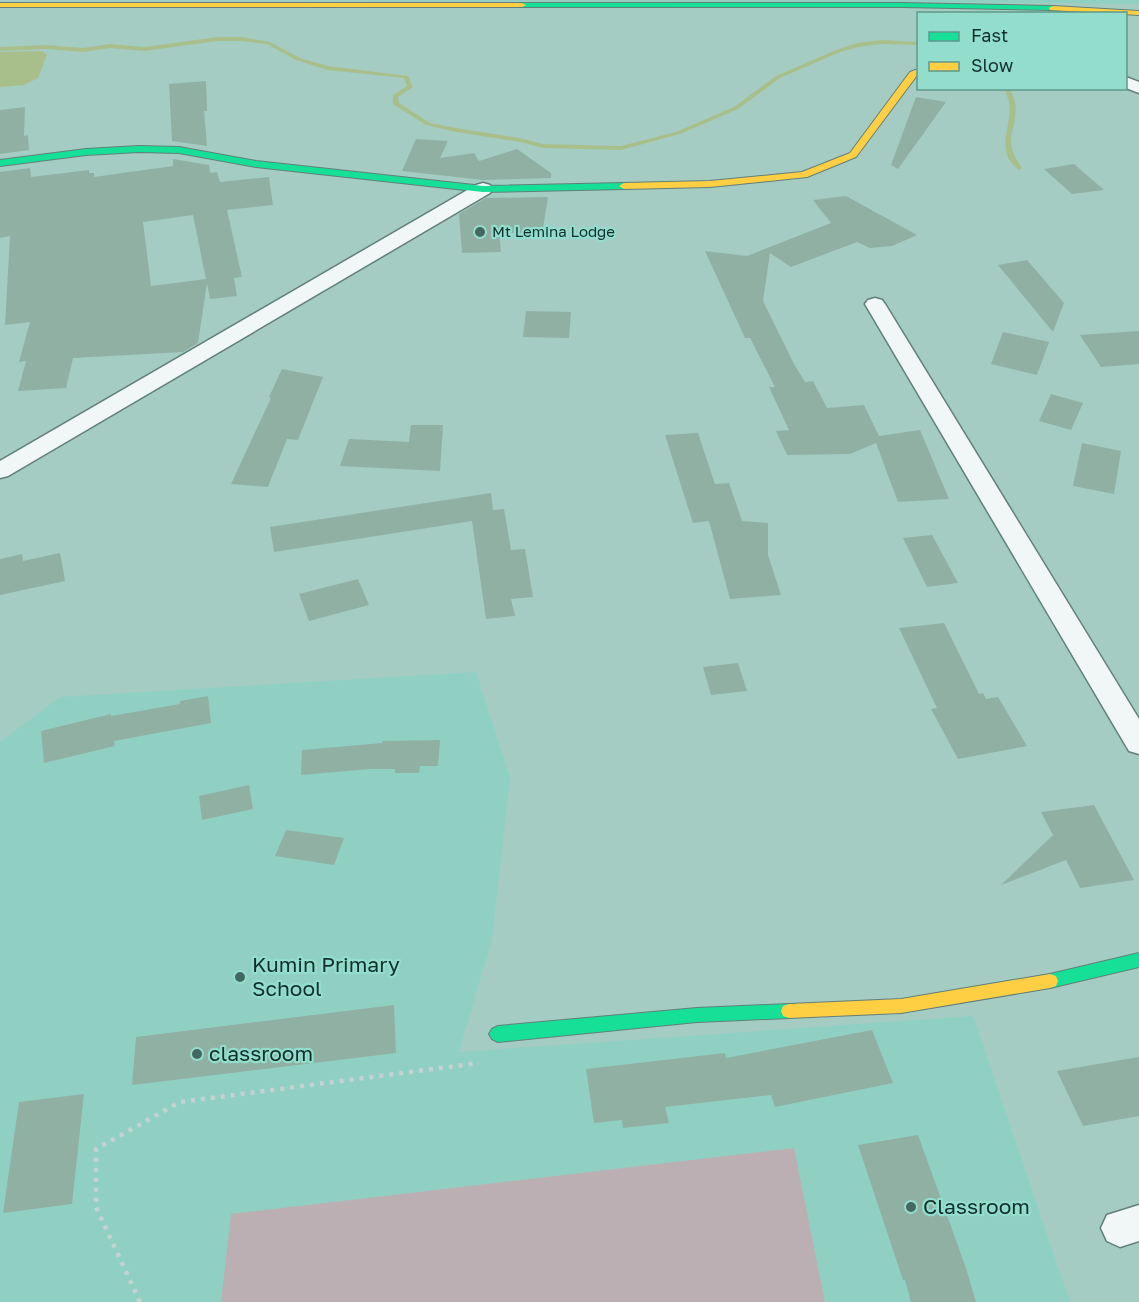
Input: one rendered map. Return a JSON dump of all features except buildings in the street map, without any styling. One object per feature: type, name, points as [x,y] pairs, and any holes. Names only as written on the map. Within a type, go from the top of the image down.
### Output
[{"type":"street","points":[[0,5],[902,5],[1040,7],[1122,12]]},
{"type":"street","points":[[0,163],[86,152],[139,149],[179,150],[256,164],[483,189],[710,184],[804,175],[854,155],[911,77],[917,73]]},
{"type":"street","points":[[0,471],[483,189]]},
{"type":"street","points":[[875,304],[1139,743]]},
{"type":"street","points":[[498,1034],[697,1015],[901,1006],[1048,981],[1139,960]]},
{"type":"path","points":[[140,1302],[96,1207],[96,1149],[180,1102],[476,1065],[486,1059]]},
{"type":"shaded area","points":[[0,0],[1139,0],[1139,4],[949,2]]},
{"type":"shaded area","points":[[42,51],[47,55],[38,78],[24,85],[0,87],[0,52]]},
{"type":"shaded area","name":"Kumin Primary School","points":[[476,672],[510,778],[492,939],[459,1052],[973,1016],[1070,1302],[0,1302],[0,742],[60,697]]},
{"type":"shaded area","points":[[794,1148],[825,1302],[221,1302],[231,1214]]},
{"type":"waterway","points":[[0,49],[46,47],[83,50],[110,46],[144,49],[218,39],[242,39],[268,43],[298,59],[327,68],[406,77],[410,87],[395,96],[396,104],[428,124],[543,146],[621,148],[678,133],[736,108],[778,77],[838,51],[857,45],[882,42],[917,44]]},
{"type":"waterway","points":[[1008,90],[1012,105],[1008,139],[1009,152],[1019,168]]},
{"type":"traffic: fast","points":[[522,5],[902,5],[1053,8]]},
{"type":"traffic: fast","points":[[0,163],[86,152],[139,149],[179,150],[256,164],[483,189],[624,186]]},
{"type":"traffic: fast","points":[[1050,981],[1139,960]]},
{"type":"traffic: fast","points":[[498,1034],[697,1015],[789,1011]]},
{"type":"traffic: slow","points":[[0,5],[522,5]]},
{"type":"traffic: slow","points":[[1053,8],[1122,12]]},
{"type":"traffic: slow","points":[[1127,12],[1139,13]]},
{"type":"traffic: slow","points":[[624,186],[710,184],[804,175],[853,155],[917,72]]},
{"type":"traffic: slow","points":[[789,1011],[901,1006],[1050,981]]},
{"type":"place","name":"Mt Lemina Lodge","points":[[480,232]]},
{"type":"place","name":"Kumin Primary School","points":[[240,977]]},
{"type":"place","name":"classroom","points":[[197,1054]]},
{"type":"place","name":"Classroom","points":[[911,1207]]}]
